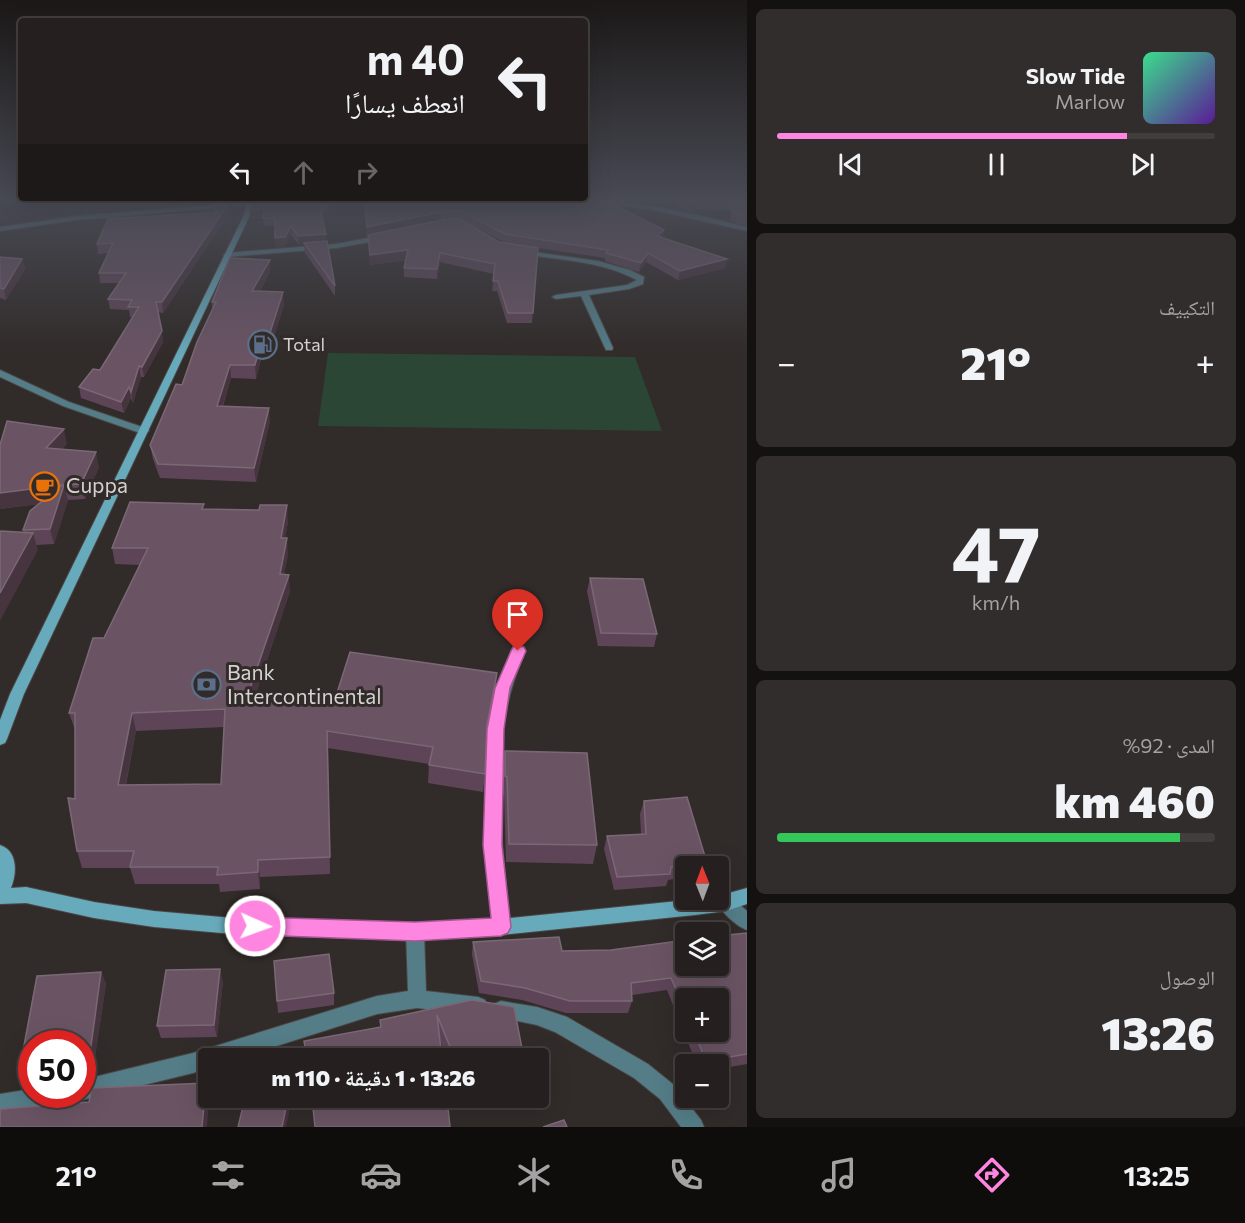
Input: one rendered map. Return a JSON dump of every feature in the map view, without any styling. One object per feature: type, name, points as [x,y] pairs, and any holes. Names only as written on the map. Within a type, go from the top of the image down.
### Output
[{"type":"main road","points":[[0,739],[17,694],[229,251]]},
{"type":"main road","points":[[0,852],[9,868],[7,882],[0,895],[26,895],[94,910],[154,919],[221,925],[415,932],[501,927],[675,908]]},
{"type":"main road","points":[[729,902],[747,896]]},
{"type":"street","points":[[227,255],[280,251]]},
{"type":"street","points":[[517,251],[582,260],[623,271],[641,279],[640,282],[629,286],[556,297]]},
{"type":"street","points":[[584,294],[609,348]]},
{"type":"street","points":[[0,373],[66,404],[144,431]]},
{"type":"street","points":[[501,927],[493,845],[496,729],[502,688],[518,651]]},
{"type":"street","points":[[729,906],[747,922]]},
{"type":"street","points":[[415,932],[417,999]]},
{"type":"street","points":[[96,1087],[194,1063],[377,1005],[417,999],[453,1001],[537,1016],[560,1024],[641,1071],[667,1092],[694,1127]]},
{"type":"street","points":[[0,1104],[18,1101]]},
{"type":"green space","points":[[328,353],[635,357],[662,431],[318,426]]},
{"type":"building","points":[[109,251],[197,251],[162,302],[156,302],[162,331],[142,367],[139,366],[131,392],[129,387],[121,402],[79,387],[93,369],[100,370],[139,307],[128,307],[132,300],[108,299],[126,273],[99,273]]},
{"type":"building","points":[[309,251],[329,251],[335,286]]},
{"type":"building","points":[[370,251],[403,251],[370,255]]},
{"type":"building","points":[[408,251],[538,251],[533,313],[508,313],[498,281],[493,281],[495,264],[440,253],[437,269],[404,268]]},
{"type":"building","points":[[608,251],[701,251],[727,259],[680,271],[648,253],[641,263],[606,253]]},
{"type":"building","points":[[0,257],[22,259],[4,289],[0,288]]},
{"type":"building","points":[[230,258],[270,260],[252,291],[283,292],[268,339],[262,339],[255,365],[230,365],[217,406],[269,408],[254,468],[158,464],[150,445],[176,384],[182,385],[197,342],[216,302],[212,302]]},
{"type":"building","points":[[7,421],[64,429],[46,448],[96,452],[81,484],[64,485],[50,529],[23,530],[30,511],[62,485],[0,493],[0,445]]},
{"type":"building","points":[[130,502],[204,504],[202,509],[259,510],[260,505],[287,505],[281,538],[287,538],[280,574],[289,575],[245,703],[336,696],[350,652],[497,673],[487,725],[485,774],[429,765],[433,747],[327,731],[330,857],[258,860],[258,872],[217,875],[218,867],[130,867],[134,851],[77,851],[68,798],[75,799],[75,713],[69,713],[93,638],[104,638],[148,548],[112,548]],"holes":[[[225,709],[221,784],[118,785],[132,713]]]},
{"type":"building","points":[[0,532],[33,533],[0,593]]},
{"type":"building","points":[[590,578],[643,579],[657,634],[601,633]]},
{"type":"building","points":[[505,751],[587,753],[597,845],[509,844]]},
{"type":"building","points":[[687,797],[705,856],[675,856],[675,867],[671,867],[670,874],[617,877],[607,836],[646,834],[644,801]]},
{"type":"building","points":[[747,933],[747,1054],[729,1057],[729,1054],[703,1054],[698,1042],[729,1042],[729,988],[675,988],[671,978],[631,983],[632,1001],[570,1001],[525,988],[481,981],[473,942],[559,937],[562,951],[611,950],[675,941],[675,976],[729,976],[729,935]]},
{"type":"building","points":[[329,954],[334,993],[277,1001],[274,961]]},
{"type":"building","points":[[220,969],[214,1025],[157,1026],[166,970]]},
{"type":"building","points":[[101,972],[93,1030],[27,1030],[37,976]]},
{"type":"building","points":[[472,1000],[514,1007],[522,1048],[450,1048],[437,1015],[441,1048],[305,1048],[304,1041],[381,1027],[380,1020]]},
{"type":"building","points":[[198,1083],[198,1108],[204,1108],[202,1127],[0,1127],[0,1109],[96,1108],[96,1088]]},
{"type":"building","points":[[243,1108],[286,1108],[282,1127],[238,1127]]},
{"type":"building","points":[[313,1108],[448,1108],[450,1127],[315,1127]]},
{"type":"building","points":[[564,1120],[567,1127],[543,1127]]},
{"type":"place","name":"Total","points":[[262,345]]},
{"type":"place","name":"Cuppa","points":[[45,486]]},
{"type":"place","name":"Bank Intercontinental","points":[[206,685]]},
{"type":"route","points":[[255,926],[415,932],[501,927],[493,845],[494,759],[502,688],[518,651]]}]
